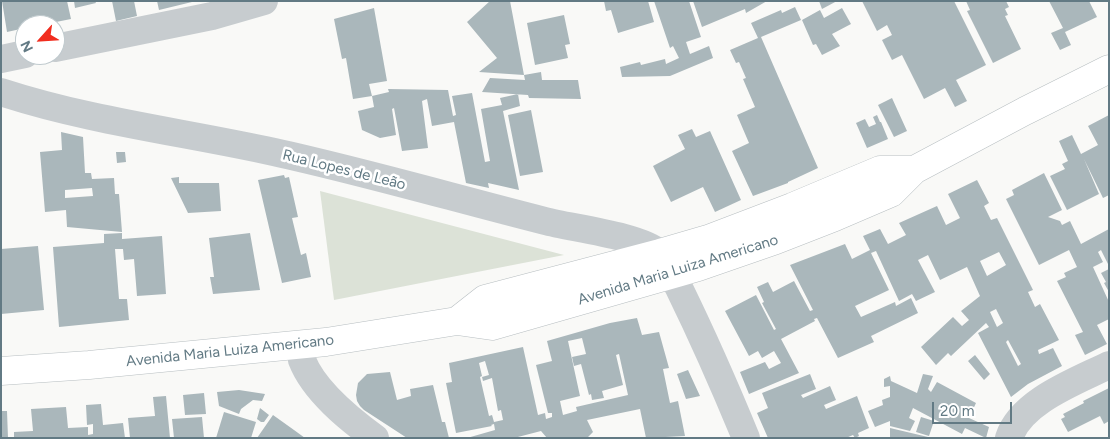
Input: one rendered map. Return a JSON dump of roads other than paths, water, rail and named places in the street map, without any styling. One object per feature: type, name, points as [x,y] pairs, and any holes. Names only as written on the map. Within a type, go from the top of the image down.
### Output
[{"type":"main road","name":"Avenida Maria Luiza Americano","points":[[1,371],[89,365],[300,345],[457,321],[485,299],[666,264],[708,239],[792,207],[880,170],[914,170],[1109,69]]},
{"type":"street","points":[[65,46],[212,16],[264,1]]},
{"type":"street","points":[[1,58],[15,56]]},
{"type":"street","name":"Rua Lopes de Leão","points":[[1,92],[77,114],[192,134],[284,154],[561,226],[623,238],[644,245],[666,264]]},
{"type":"street","points":[[666,264],[691,313],[746,438]]},
{"type":"street","points":[[300,345],[302,360],[331,402],[375,438]]},
{"type":"street","points":[[1009,438],[1024,414],[1040,400],[1109,365]]}]
